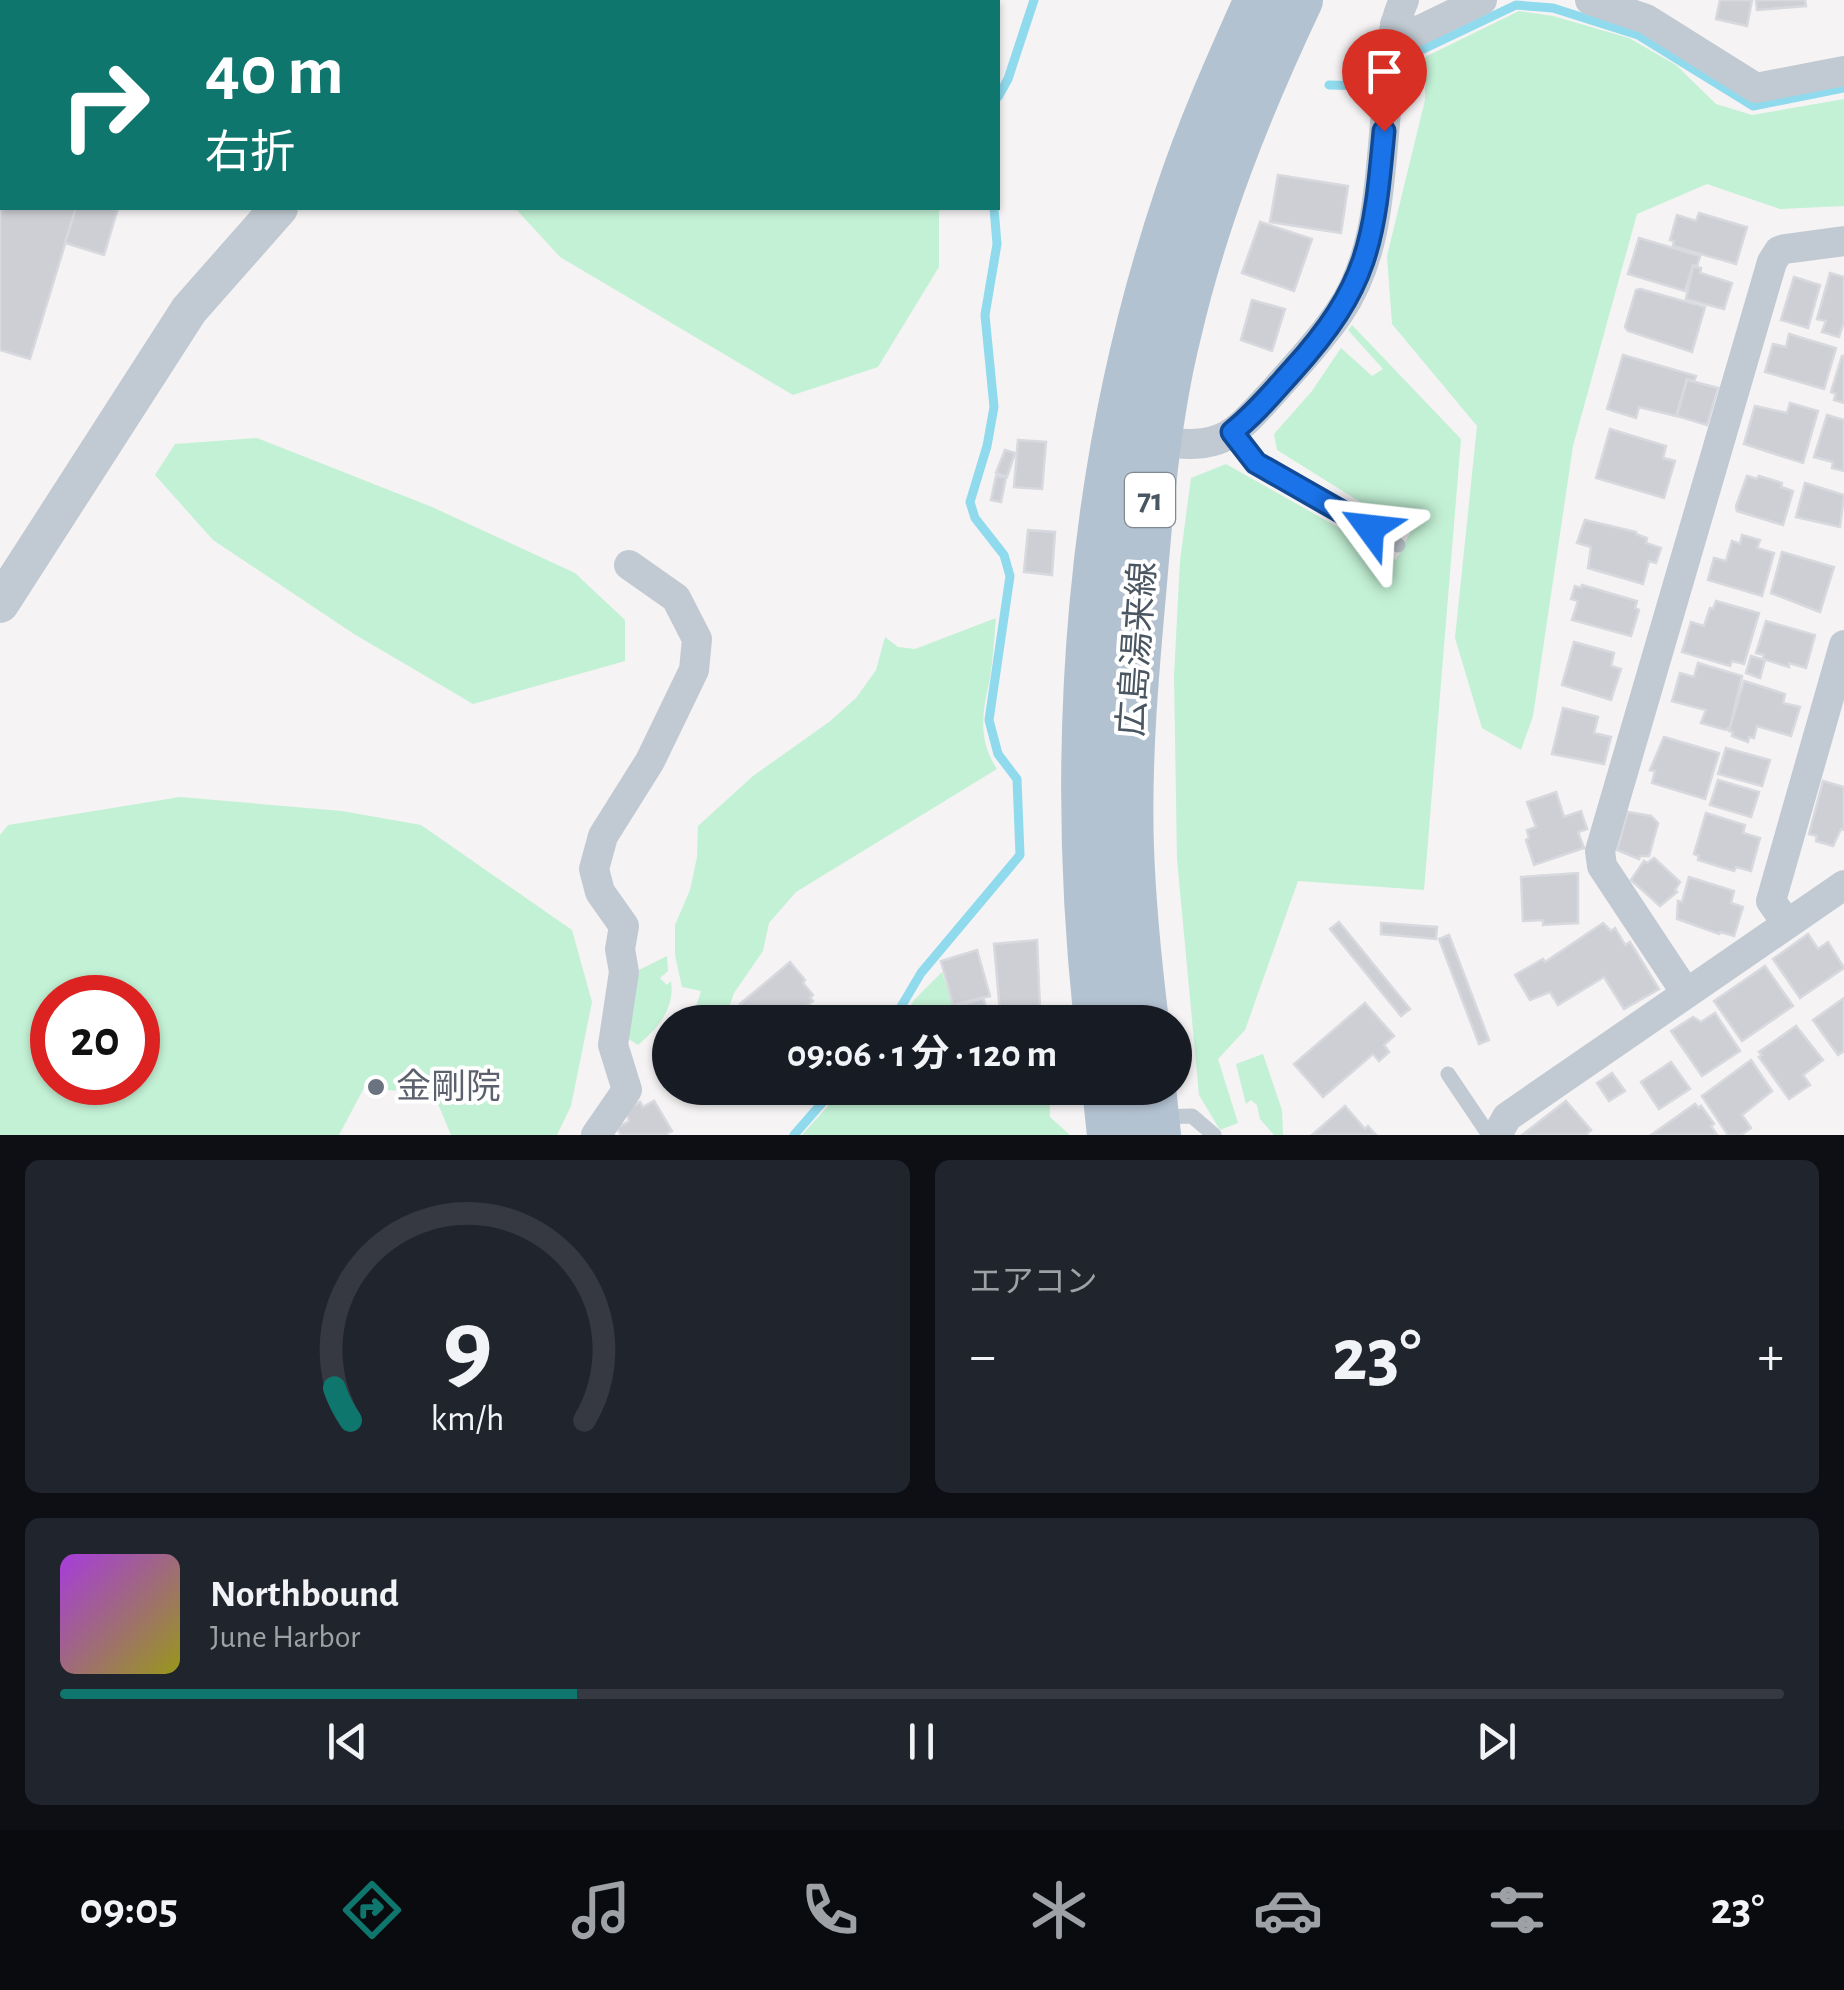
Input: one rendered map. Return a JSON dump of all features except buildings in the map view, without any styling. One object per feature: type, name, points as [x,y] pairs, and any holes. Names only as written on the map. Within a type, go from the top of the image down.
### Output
[{"type":"main road","name":"広島湯来線","points":[[1097,1005],[1085,873],[1086,733],[1097,583],[1116,441],[1141,321],[1178,196],[1258,0]]},
{"type":"main road","name":"広島湯来線","points":[[1144,1005],[1130,849],[1130,764],[1134,674],[1157,441],[1176,338],[1202,242],[1244,124],[1299,0]]},
{"type":"main road","points":[[1108,1105],[1111,1135]]},
{"type":"street","points":[[1400,12],[1416,32],[1482,0]]},
{"type":"street","points":[[1590,0],[1646,20],[1756,88],[1844,71]]},
{"type":"street","points":[[1157,441],[1194,446],[1215,442],[1232,432],[1317,342],[1341,310],[1360,274],[1372,236],[1400,12]]},
{"type":"street","points":[[0,604],[190,310],[277,210]]},
{"type":"street","points":[[1686,992],[1602,866],[1600,851],[1772,262],[1785,248],[1844,242]]},
{"type":"street","points":[[596,1135],[626,1090],[613,1045],[624,972],[620,949],[624,926],[600,892],[594,869],[603,836],[650,762],[694,670],[697,640],[676,598],[629,565]]},
{"type":"street","points":[[1787,924],[1771,901],[1844,645]]},
{"type":"street","points":[[1497,1135],[1507,1116],[1844,885]]},
{"type":"lane","points":[[1232,432],[1256,463],[1398,544]]},
{"type":"lane","points":[[1448,1074],[1489,1135]]},
{"type":"lane","points":[[1155,1113],[1192,1116],[1214,1135]]},
{"type":"green space","points":[[1519,11],[1553,16],[1629,38],[1676,65],[1716,104],[1752,115],[1844,99],[1844,206],[1780,209],[1707,184],[1637,214],[1573,446],[1533,716],[1521,750],[1482,728],[1455,638],[1477,426],[1392,324],[1387,256],[1425,100],[1425,57]]},
{"type":"green space","points":[[517,210],[939,210],[939,267],[878,367],[793,395],[560,257]]},
{"type":"green space","points":[[1352,325],[1461,439],[1424,890],[1298,881],[1245,1030],[1218,1059],[1238,1123],[1220,1130],[1199,1095],[1177,859],[1174,676],[1180,561],[1191,478],[1226,464],[1396,560],[1410,533],[1277,450],[1274,434],[1312,391],[1341,348],[1372,376],[1383,369],[1348,330]]},
{"type":"green space","points":[[257,438],[432,507],[575,573],[625,620],[625,661],[473,704],[354,634],[213,540],[155,475],[175,444]]},
{"type":"green space","points":[[996,618],[983,727],[997,769],[796,892],[769,923],[763,951],[730,1005],[696,1005],[701,991],[682,987],[675,955],[675,925],[690,890],[698,826],[753,776],[856,698],[876,670],[885,637],[898,647],[915,649]]},
{"type":"green space","points":[[180,797],[342,811],[421,825],[572,930],[592,1002],[571,1106],[557,1135],[451,1135],[434,1094],[364,1088],[339,1135],[0,1135],[0,835],[8,825]]},
{"type":"green space","points":[[667,956],[668,971],[660,978],[667,985],[671,981],[672,991],[669,1005],[652,1005],[652,1031],[638,1045],[627,1038],[635,972]]},
{"type":"green space","points":[[942,972],[953,1005],[911,1005]]},
{"type":"green space","points":[[1263,1054],[1282,1110],[1283,1135],[1274,1135],[1260,1119],[1257,1105],[1251,1100],[1246,1104],[1236,1064]]},
{"type":"green space","points":[[829,1105],[1050,1105],[1050,1117],[1070,1135],[802,1135]]},
{"type":"waterway","points":[[1000,93],[1034,0]]},
{"type":"waterway","points":[[1406,87],[1414,87],[1415,53],[1516,5],[1553,8],[1638,35],[1753,106],[1844,88]]},
{"type":"waterway","points":[[1329,85],[1367,86]]},
{"type":"waterway","points":[[902,1005],[921,973],[1020,855],[1017,779],[998,754],[989,720],[1010,576],[1004,555],[975,518],[970,502],[994,407],[985,315],[997,244],[994,210]]},
{"type":"waterway","points":[[794,1135],[820,1105]]},
{"type":"place","name":"金剛院","points":[[376,1087]]},
{"type":"route","points":[[1370,528],[1256,463],[1232,432],[1317,342],[1341,310],[1360,274],[1372,236],[1384,131]]}]
